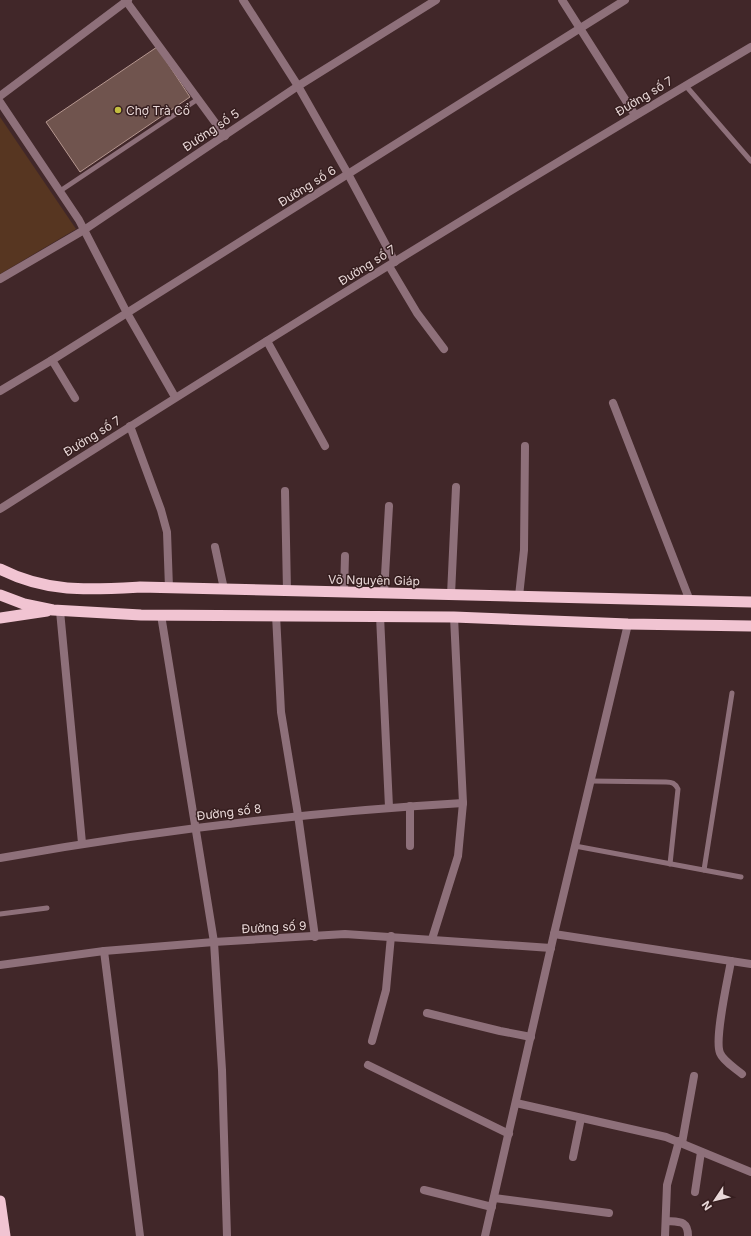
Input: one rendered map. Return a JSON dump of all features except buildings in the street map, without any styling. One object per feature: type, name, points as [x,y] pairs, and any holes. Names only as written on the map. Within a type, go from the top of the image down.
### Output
[{"type":"highway","name":"Võ Nguyên Giáp","points":[[0,569],[28,581],[52,587],[85,590],[140,587],[751,602]]},
{"type":"highway","points":[[0,594],[24,604],[56,610],[161,615],[454,617],[628,624],[751,626]]},
{"type":"highway","points":[[0,618],[56,610]]},
{"type":"highway","points":[[0,1201],[5,1236]]},
{"type":"street","points":[[242,0],[298,86],[348,174],[417,313],[444,349]]},
{"type":"street","name":"Đường số 5","points":[[0,279],[84,230],[298,86],[436,0]]},
{"type":"street","points":[[562,0],[635,115]]},
{"type":"street","name":"Đường số 6","points":[[0,391],[52,360],[625,0]]},
{"type":"street","points":[[0,96],[127,1],[225,136]]},
{"type":"street","name":"Đường số 7","points":[[0,509],[175,397],[635,115],[751,47]]},
{"type":"street","points":[[0,102],[60,191],[84,230],[127,313],[175,397]]},
{"type":"street","points":[[267,341],[325,446]]},
{"type":"street","points":[[52,360],[74,398]]},
{"type":"street","points":[[612,403],[690,601]]},
{"type":"street","points":[[130,426],[161,510],[167,532],[169,588]]},
{"type":"street","points":[[519,596],[524,550],[525,446]]},
{"type":"street","points":[[451,595],[456,487]]},
{"type":"street","points":[[285,491],[287,590]]},
{"type":"street","points":[[384,593],[389,506]]},
{"type":"street","points":[[215,547],[224,589]]},
{"type":"street","points":[[344,592],[345,556]]},
{"type":"street","points":[[56,610],[82,843]]},
{"type":"street","points":[[161,615],[214,942],[222,1070],[226,1236]]},
{"type":"street","points":[[276,615],[281,712],[298,816],[315,937]]},
{"type":"street","points":[[380,616],[389,807]]},
{"type":"street","points":[[432,939],[458,856],[463,803],[454,617]]},
{"type":"street","points":[[485,1236],[554,934],[628,624]]},
{"type":"street","name":"Đường số 8","points":[[0,858],[82,843],[196,828],[389,807],[463,803]]},
{"type":"street","points":[[410,806],[410,846]]},
{"type":"street","name":"Đường số 9","points":[[0,966],[104,951],[214,942],[346,934],[551,948]]},
{"type":"street","points":[[554,934],[751,964]]},
{"type":"street","points":[[372,1041],[386,990],[391,936]]},
{"type":"street","points":[[104,951],[140,1236]]},
{"type":"street","points":[[731,961],[720,1029],[719,1051],[721,1055],[742,1074]]},
{"type":"street","points":[[427,1014],[531,1037]]},
{"type":"street","points":[[368,1065],[509,1134]]},
{"type":"street","points":[[666,1236],[667,1185],[680,1142],[694,1076]]},
{"type":"street","points":[[516,1103],[680,1142],[751,1172]]},
{"type":"street","points":[[573,1157],[581,1118]]},
{"type":"street","points":[[694,1192],[702,1152]]},
{"type":"street","points":[[424,1190],[492,1207]]},
{"type":"street","points":[[494,1198],[609,1213]]},
{"type":"street","points":[[666,1221],[684,1223],[688,1236]]},
{"type":"lane","points":[[686,86],[751,161]]},
{"type":"lane","points":[[60,191],[198,100]]},
{"type":"lane","points":[[704,870],[732,693]]},
{"type":"lane","points":[[590,781],[673,782],[676,785],[678,788],[670,864]]},
{"type":"lane","points":[[575,846],[741,877]]},
{"type":"lane","points":[[0,914],[47,908]]},
{"type":"shaded area","points":[[0,117],[76,229],[0,274]]},
{"type":"place","name":"Chợ Trà Cổ","points":[[118,110]]}]
